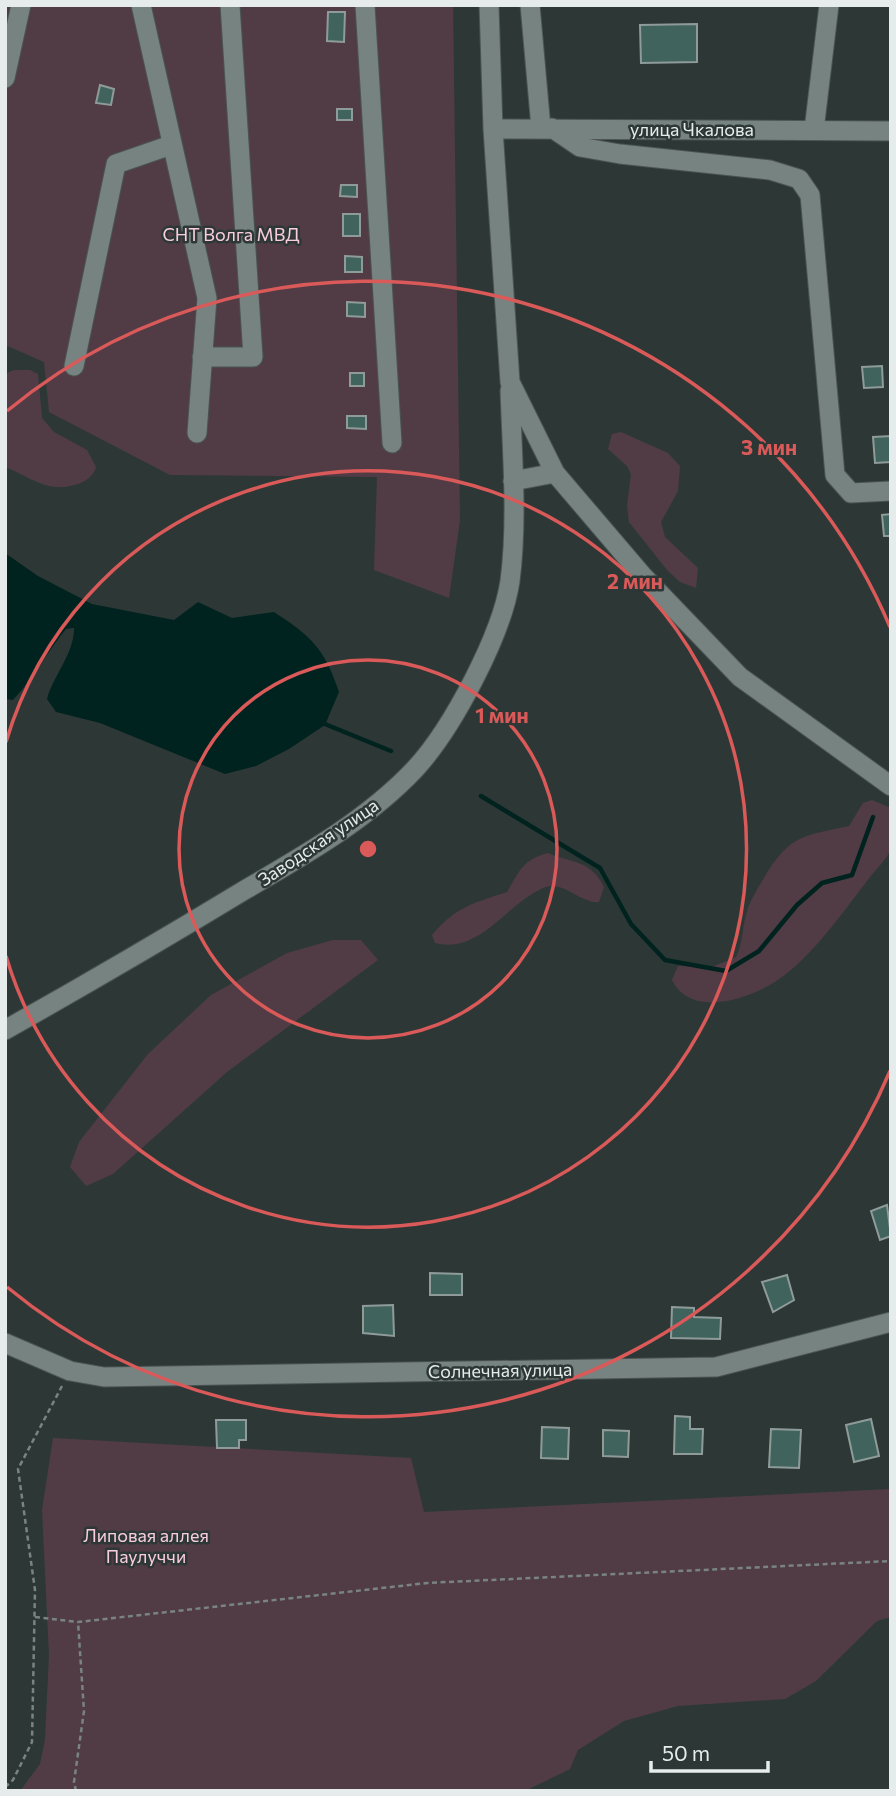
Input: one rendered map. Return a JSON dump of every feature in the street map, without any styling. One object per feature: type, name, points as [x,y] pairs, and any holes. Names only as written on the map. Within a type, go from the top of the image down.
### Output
[{"type":"street","points":[[5,78],[21,5]]},
{"type":"street","points":[[141,5],[206,298],[197,433]]},
{"type":"street","points":[[202,357],[253,357],[230,5]]},
{"type":"street","points":[[365,5],[392,443]]},
{"type":"street","name":"Заводская улица","points":[[5,1030],[302,856],[377,803],[416,768],[460,703],[499,620],[510,583],[513,481],[510,382],[493,129],[489,5]]},
{"type":"street","points":[[530,5],[546,128],[580,147],[770,170],[799,179],[810,195],[835,475],[851,493],[891,491]]},
{"type":"street","points":[[814,130],[829,5]]},
{"type":"street","name":"улица Чкалова","points":[[493,129],[891,131]]},
{"type":"street","points":[[74,366],[116,164],[172,145]]},
{"type":"street","points":[[510,382],[555,472],[642,575],[740,677],[891,786]]},
{"type":"street","points":[[513,481],[555,472]]},
{"type":"street","name":"Солнечная улица","points":[[5,1343],[69,1370],[104,1377],[716,1367],[891,1322]]},
{"type":"path","points":[[5,1787],[13,1780],[32,1742],[35,1590],[18,1469],[69,1370]]},
{"type":"path","points":[[35,1617],[78,1622],[427,1583],[891,1561]]},
{"type":"path","points":[[76,1791],[74,1782],[84,1711],[78,1622]]},
{"type":"green space","name":"СНТ Волга МВД","points":[[5,5],[453,5],[460,520],[449,598],[374,570],[377,477],[170,475],[49,412],[44,362],[5,345]]},
{"type":"green space","points":[[14,370],[30,370],[38,374],[42,418],[54,432],[87,450],[96,467],[88,479],[66,487],[49,486],[5,467],[5,374]]},
{"type":"green space","points":[[621,432],[668,453],[680,466],[678,491],[661,522],[665,537],[698,568],[696,588],[680,582],[667,570],[629,522],[627,505],[631,474],[627,466],[608,449],[612,434]]},
{"type":"green space","points":[[872,800],[891,808],[893,836],[890,851],[809,953],[786,974],[744,997],[710,1002],[695,1000],[682,993],[672,980],[678,966],[712,967],[736,957],[749,905],[765,876],[783,852],[791,844],[810,835],[849,826],[863,803]]},
{"type":"green space","points":[[548,853],[593,871],[604,887],[599,902],[592,902],[564,889],[550,886],[529,896],[479,935],[451,944],[435,943],[432,935],[449,918],[475,903],[507,892],[527,863]]},
{"type":"green space","points":[[333,940],[361,940],[378,960],[227,1072],[113,1174],[86,1186],[70,1167],[79,1142],[148,1054],[211,995],[287,953]]},
{"type":"green space","name":"Липовая аллея Паулуччи","points":[[53,1438],[411,1458],[424,1512],[891,1489],[891,1617],[877,1621],[816,1681],[785,1699],[678,1706],[624,1721],[578,1750],[570,1769],[525,1791],[20,1791],[40,1764],[45,1740],[49,1655],[42,1510]]},
{"type":"shaded area","points":[[5,553],[38,576],[92,604],[174,620],[198,602],[232,618],[274,612],[315,645],[334,677],[339,692],[325,725],[289,749],[256,766],[225,774],[100,723],[56,712],[47,699],[71,647],[74,628],[66,629],[13,700],[5,699]]},
{"type":"building","points":[[328,12],[345,12],[344,42],[327,41]]},
{"type":"building","points":[[697,24],[697,62],[641,63],[640,25]]},
{"type":"building","points":[[100,85],[114,89],[111,105],[96,103]]},
{"type":"building","points":[[337,109],[352,109],[352,120],[337,120]]},
{"type":"building","points":[[341,185],[357,185],[357,197],[340,196]]},
{"type":"building","points":[[343,214],[360,214],[360,236],[343,236]]},
{"type":"building","points":[[345,256],[362,257],[362,272],[345,272]]},
{"type":"building","points":[[347,302],[365,303],[365,317],[347,316]]},
{"type":"building","points":[[882,366],[883,387],[864,388],[862,367]]},
{"type":"building","points":[[350,373],[364,373],[364,386],[350,386]]},
{"type":"building","points":[[347,416],[366,416],[366,429],[347,428]]},
{"type":"building","points":[[891,436],[891,462],[875,463],[873,437]]},
{"type":"building","points":[[891,514],[891,536],[884,536],[882,515]]},
{"type":"building","points":[[887,1205],[891,1236],[880,1240],[871,1211]]},
{"type":"building","points":[[430,1273],[462,1274],[462,1295],[430,1295]]},
{"type":"building","points":[[787,1275],[794,1300],[773,1312],[762,1282]]},
{"type":"building","points":[[393,1305],[394,1336],[363,1333],[363,1306]]},
{"type":"building","points":[[672,1307],[694,1308],[694,1317],[721,1318],[720,1339],[671,1338]]},
{"type":"building","points":[[675,1416],[690,1417],[690,1429],[703,1429],[702,1454],[674,1454]]},
{"type":"building","points":[[871,1419],[879,1456],[854,1462],[846,1425]]},
{"type":"building","points":[[216,1420],[246,1420],[246,1440],[239,1440],[239,1448],[217,1448]]},
{"type":"building","points":[[542,1427],[569,1428],[568,1459],[541,1458]]},
{"type":"building","points":[[771,1429],[801,1430],[799,1468],[769,1467]]},
{"type":"building","points":[[603,1430],[629,1431],[628,1457],[603,1456]]},
{"type":"waterway","points":[[320,722],[391,751]]},
{"type":"waterway","points":[[481,796],[600,868],[631,924],[665,960],[726,971],[759,951],[797,905],[822,883],[852,875],[873,817]]}]
